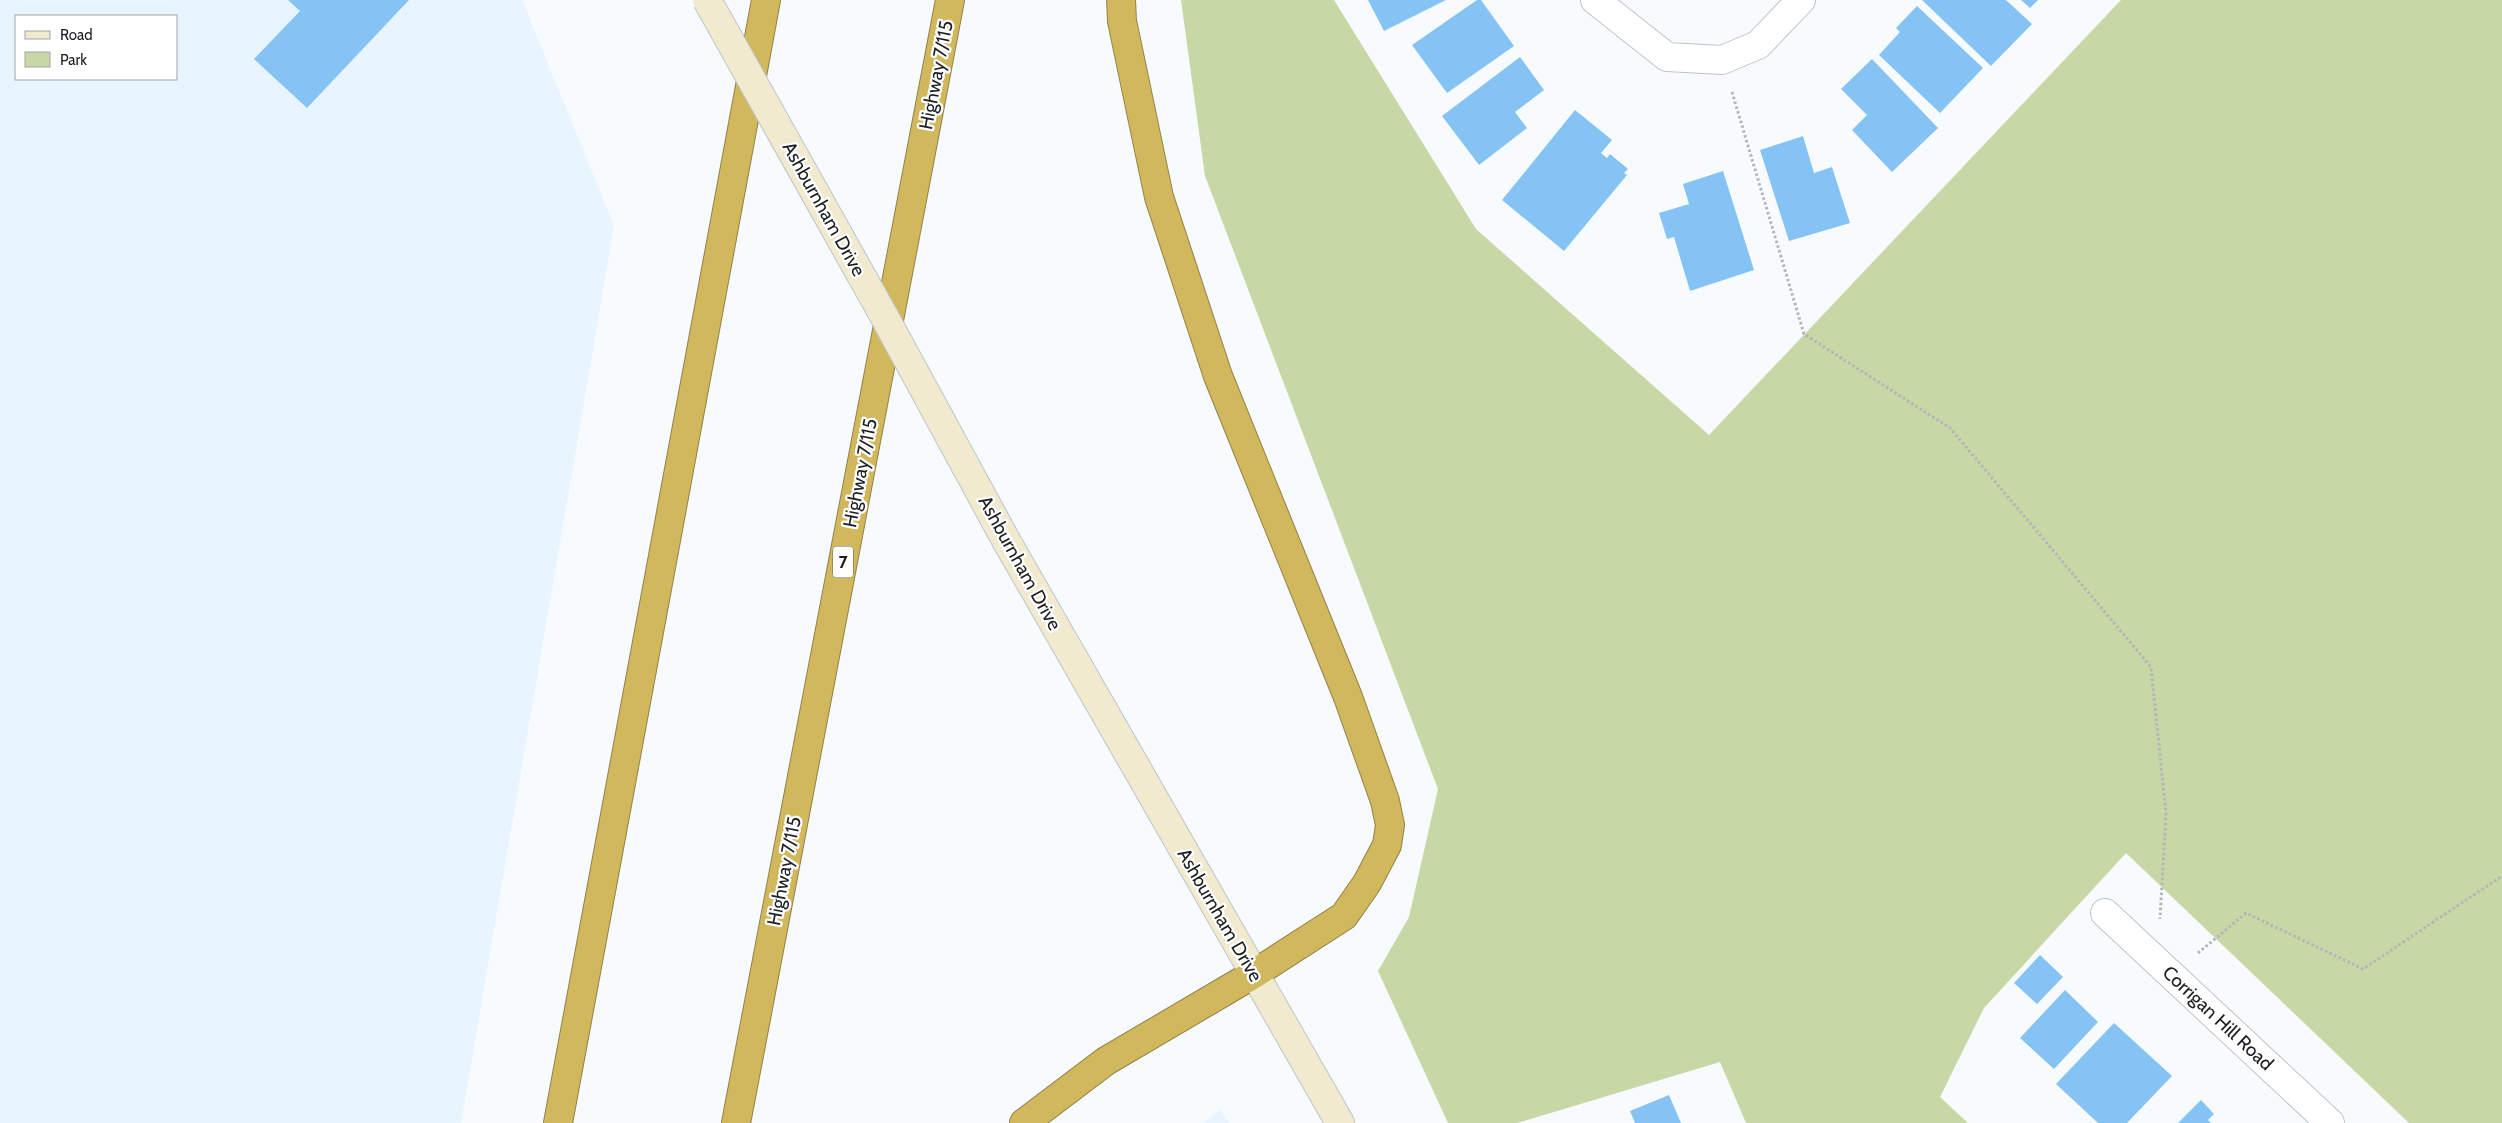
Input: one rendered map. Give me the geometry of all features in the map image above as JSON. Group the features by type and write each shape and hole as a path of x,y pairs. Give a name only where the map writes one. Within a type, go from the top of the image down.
{"highway":[{"path":"558,1123 766,0"},
{"name":"Highway 7/115","path":"736,1123 950,0"},
{"path":"1024,1123 1106,1060 1254,974 1344,916 1371,876 1387,845 1390,826 1385,801 1348,696 1218,376 1165,216 1159,197 1122,21 1121,0"}],"main road":[{"name":"Ashburnham Drive","path":"707,0 884,316 1007,542 1340,1123"}],"street":[{"path":"1595,0 1667,57 1722,60 1758,45 1801,0"},
{"name":"Corrigan Hill Road","path":"2105,913 2330,1123"}],"path":[{"path":"1722,60 1804,334 1950,428 2151,667 2166,814 2165,969"},
{"path":"2165,969 2246,914 2363,969 2502,876"}],"shaded area":[{"path":"0,0 522,0 614,226 461,1123 0,1123"},
{"path":"1220,1110 1229,1123 1202,1123"}],"green space":[{"path":"1181,0 1334,0 1476,229 1709,435 2121,0 2502,0 2502,1123 2409,1123 2126,853 1984,1008 1940,1097 1968,1123 1746,1123 1720,1062 1517,1123 1448,1123 1378,971 1409,917 1438,789 1205,176"}],"building":[{"path":"288,0 409,0 307,108 254,59 300,11"},
{"path":"1368,0 1446,0 1384,31"},
{"path":"1477,0 1481,0 1514,46 1447,93 1412,45"},
{"path":"1922,0 2006,0 2032,24 1991,66"},
{"path":"2021,0 2038,0 2030,8"},
{"path":"1917,6 1983,68 1940,113 1879,55 1900,32 1896,28"},
{"path":"1520,57 1544,90 1515,112 1527,128 1479,165 1442,116"},
{"path":"1872,59 1938,128 1892,172 1852,130 1867,115 1841,89"},
{"path":"1575,110 1612,140 1601,153 1607,158 1610,154 1628,169 1624,173 1627,175 1564,251 1502,200"},
{"path":"1803,136 1814,173 1832,167 1850,223 1789,241 1760,150"},
{"path":"1723,171 1754,270 1690,291 1674,237 1667,239 1659,213 1689,204 1683,184"},
{"path":"2040,955 2063,977 2037,1004 2014,983"},
{"path":"2065,990 2098,1022 2054,1069 2020,1038"},
{"path":"2114,1023 2172,1076 2127,1123 2098,1123 2056,1084"},
{"path":"1669,1095 1681,1123 1635,1123 1630,1111"},
{"path":"2201,1100 2214,1114 2208,1120 2211,1123 2178,1123"}]}
